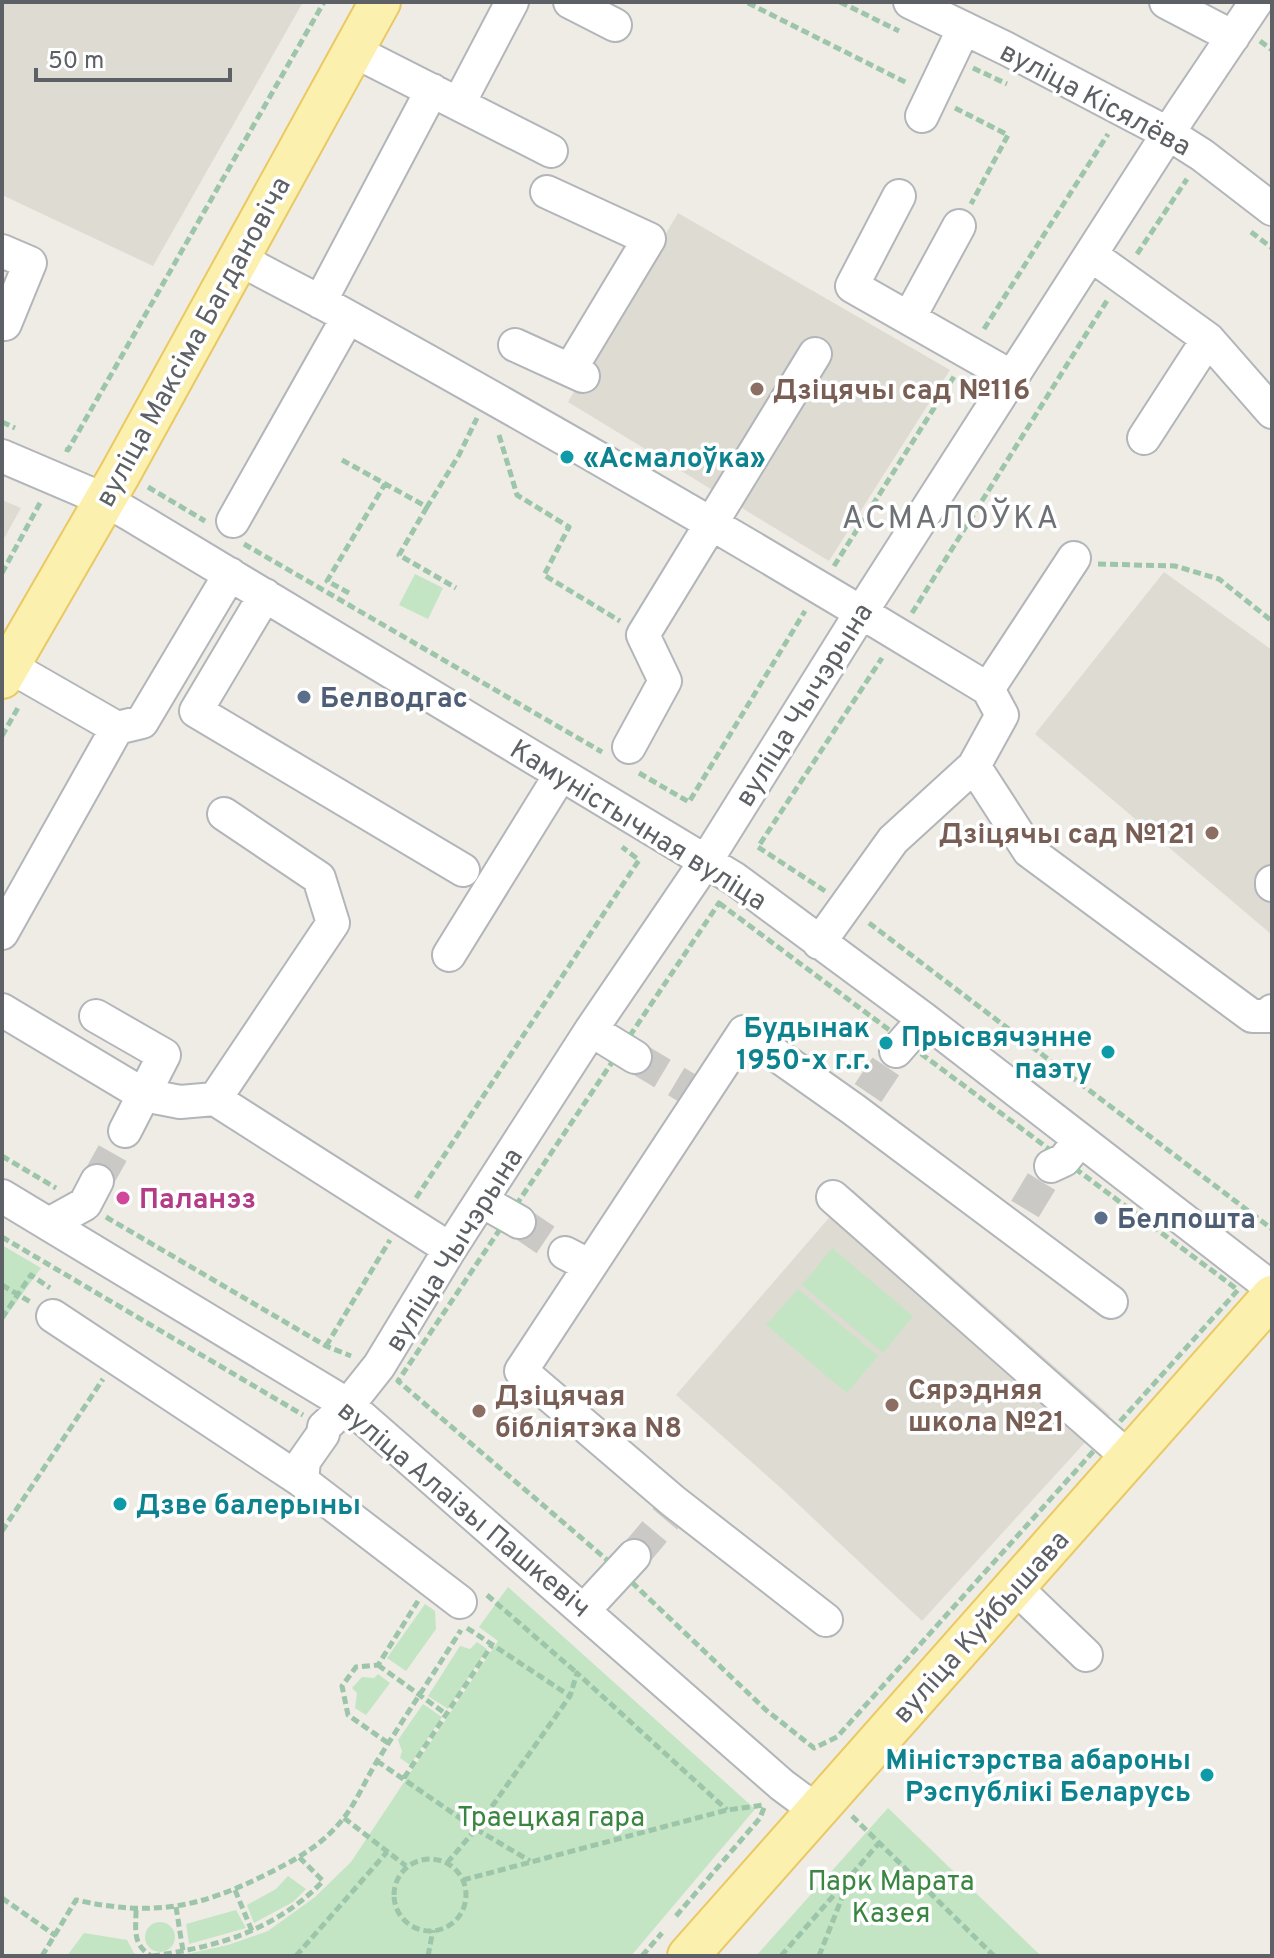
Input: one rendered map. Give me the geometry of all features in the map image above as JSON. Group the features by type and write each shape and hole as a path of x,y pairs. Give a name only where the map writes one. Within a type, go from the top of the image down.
{"main road":[{"name":"вуліца Максіма Багдановіча","path":"15,675 105,500 380,2"},
{"name":"вуліца Куйбышава","path":"688,1956 834,1813 1015,1587 1272,1296"}],"street":[{"path":"229,529 334,309 446,97 512,2"},
{"path":"570,2 615,25"},
{"name":"вуліца Кісялёва","path":"910,2 1169,134 1202,155 1272,209"},
{"path":"1166,2 1246,39"},
{"name":"вуліца Чычэрына","path":"302,1481 304,1461 323,1434 324,1427 360,1413 388,1374 450,1249 503,1213 591,1030 706,861 862,611 1169,134 1246,39 1256,2"},
{"path":"922,116 964,28"},
{"path":"352,50 551,151"},
{"path":"515,345 577,373 649,239 547,192"},
{"path":"899,196 852,286 1012,377"},
{"path":"909,318 959,226"},
{"path":"2,251 30,263 5,324"},
{"path":"1091,255 1208,339 1272,412"},
{"path":"238,258 712,523 988,689 1002,715 974,766 893,840 819,943"},
{"path":"1144,438 1208,339"},
{"path":"624,757 665,681 643,635 815,354"},
{"name":"Камуністычная вуліца","path":"2,456 105,500 706,861 924,1019 1272,1288"},
{"path":"988,689 1074,558"},
{"path":"15,675 117,728 142,722 230,574"},
{"path":"265,595 196,711 463,870"},
{"path":"2,933 117,728"},
{"path":"974,766 1029,851 1252,1016 1269,1016 1272,1011"},
{"path":"449,955 561,774"},
{"path":"215,1099 333,923 319,878 224,814"},
{"path":"2,1010 144,1095 180,1102 215,1099 450,1249"},
{"path":"96,1016 164,1055 125,1131"},
{"path":"896,1051 924,1019"},
{"path":"591,1030 628,1053"},
{"path":"826,1620 669,1509 521,1371 578,1260 694,1093 744,1032 861,1101 1018,1218 1111,1302"},
{"path":"1051,1166 1064,1160 1080,1140"},
{"path":"49,1224 91,1192"},
{"name":"вуліца Алаізы Пашкевіч","path":"2,1196 360,1413 782,1785 834,1813"},
{"path":"833,1197 1129,1458"},
{"path":"53,1316 302,1481 460,1602"},
{"path":"584,1610 634,1556"},
{"path":"1015,1587 1086,1655"}],"path":[{"path":"68,450 324,2"},
{"path":"1246,39 1272,50"},
{"path":"144,485 229,529 624,757 689,802 820,588 1108,134"},
{"path":"1185,182 898,634 758,847 847,906 1272,1229"},
{"path":"456,588 399,555 459,455 488,396"},
{"path":"488,396 517,495 569,527 544,575 643,635"},
{"path":"342,460 427,507"},
{"path":"349,593 327,581 385,484"},
{"path":"2,573 41,503 28,498"},
{"path":"1074,558 1098,564 1175,566 1219,579 1272,621"},
{"path":"2,736 15,675"},
{"path":"326,1346 403,1219 639,860 616,843"},
{"path":"360,1413 503,1213 628,1053 719,903"},
{"path":"2,1156 91,1192 326,1346 388,1374"},
{"path":"2,1237 324,1427"},
{"path":"2,1318 17,1294"},
{"path":"2,1531 117,1358"},
{"path":"378,1665 431,1580"},
{"path":"42,1956 76,1900 136,1910 176,1907 212,1899 319,1845 344,1818 388,1743 464,1626 570,1696"},
{"path":"404,1778 492,1645"},
{"path":"388,1743 348,1715 342,1686 356,1667 378,1665 446,1714"},
{"path":"447,1863 476,1829 570,1696 577,1673 727,1810"},
{"path":"814,1748 837,1737"},
{"path":"377,1761 530,1862"},
{"path":"753,1794 765,1805"},
{"path":"463,1880 727,1810 765,1805"},
{"path":"642,1956 760,1818 765,1805"},
{"path":"834,1813 879,1843 994,1956"},
{"path":"344,1818 407,1866"},
{"path":"781,1956 879,1843"},
{"path":"296,1956 387,1852"},
{"path":"136,1910 136,1941 142,1950 152,1956 228,1940 269,1924 323,1881 299,1857"},
{"path":"426,1859 447,1863 463,1880 466,1891 461,1912 444,1928 433,1930 411,1926 396,1908 395,1885 407,1866 426,1859"},
{"path":"819,1956 851,1876"},
{"path":"235,1890 252,1931"},
{"path":"2,1899 56,1936"},
{"path":"176,1907 183,1951"},
{"path":"428,1956 433,1930"}],"shaded area":[{"path":"2,2 303,2 153,266 2,195"},
{"name":"Дзіцячы сад №116","path":"678,213 950,370 829,561 568,402"},
{"path":"2,500 21,508 2,542"},
{"name":"Дзіцячы сад №121","path":"1164,572 1272,650 1271,934 1035,734"},
{"name":"Сярэдняя школа №21","path":"853,1190 1110,1415 922,1621 782,1489 676,1395"}],"green space":[{"path":"415,574 443,588 428,619 399,605"},
{"path":"2,1245 41,1268 2,1322"},
{"path":"832,1248 913,1316 883,1353 802,1285"},
{"path":"798,1289 878,1356 847,1393 766,1325"},
{"name":"Траецкая гара","path":"508,1587 755,1809 631,1956 177,1956 228,1945 268,1931 315,1897 351,1862 498,1641 479,1627"},
{"path":"425,1604 435,1611 436,1629 406,1671 387,1658"},
{"path":"477,1642 487,1649 448,1709 428,1696 460,1646 470,1649"},
{"path":"378,1674 390,1683 366,1715 355,1708 357,1693 352,1688 362,1677 374,1678"},
{"path":"423,1704 442,1717 410,1765 400,1758 402,1751 398,1740"},
{"name":"Парк Марата Казея","path":"888,1808 1041,1956 756,1956"},
{"path":"288,1876 306,1889 293,1902 254,1923 247,1905 276,1889"},
{"path":"236,1910 246,1928 189,1944 186,1924"},
{"path":"160,1922 171,1926 175,1937 171,1948 160,1952 149,1948 145,1937 149,1926"},
{"path":"84,1933 127,1940 134,1953 140,1956 67,1956"}],"tunnel":[{"path":"868,1093 896,1051"},
{"path":"635,1057 687,1088"},
{"path":"97,1181 125,1131"},
{"path":"1025,1209 1051,1166"},
{"path":"519,1222 565,1253"},
{"path":"634,1556 666,1518"}],"place":[{"name":"Дзіцячы сад №116","path":"757,389"},
{"name":"«Асмалоўка»","path":"567,457"},
{"name":"Белводгас","path":"304,697"},
{"name":"Дзіцячы сад №121","path":"1212,833"},
{"name":"Будынак 1950-х г.г.","path":"886,1043"},
{"name":"Прысвячэнне паэту","path":"1108,1052"},
{"name":"Паланэз","path":"123,1198"},
{"name":"Белпошта","path":"1101,1218"},
{"name":"Сярэдняя школа №21","path":"892,1405"},
{"name":"Дзіцячая бібліятэка N8","path":"479,1411"},
{"name":"Дзве балерыны","path":"120,1504"},
{"name":"Міністэрства абароны Рэспублікі Беларусь","path":"1207,1775"}],"district":[{"name":"АСМАЛОЎКА","path":"951,517"}]}
